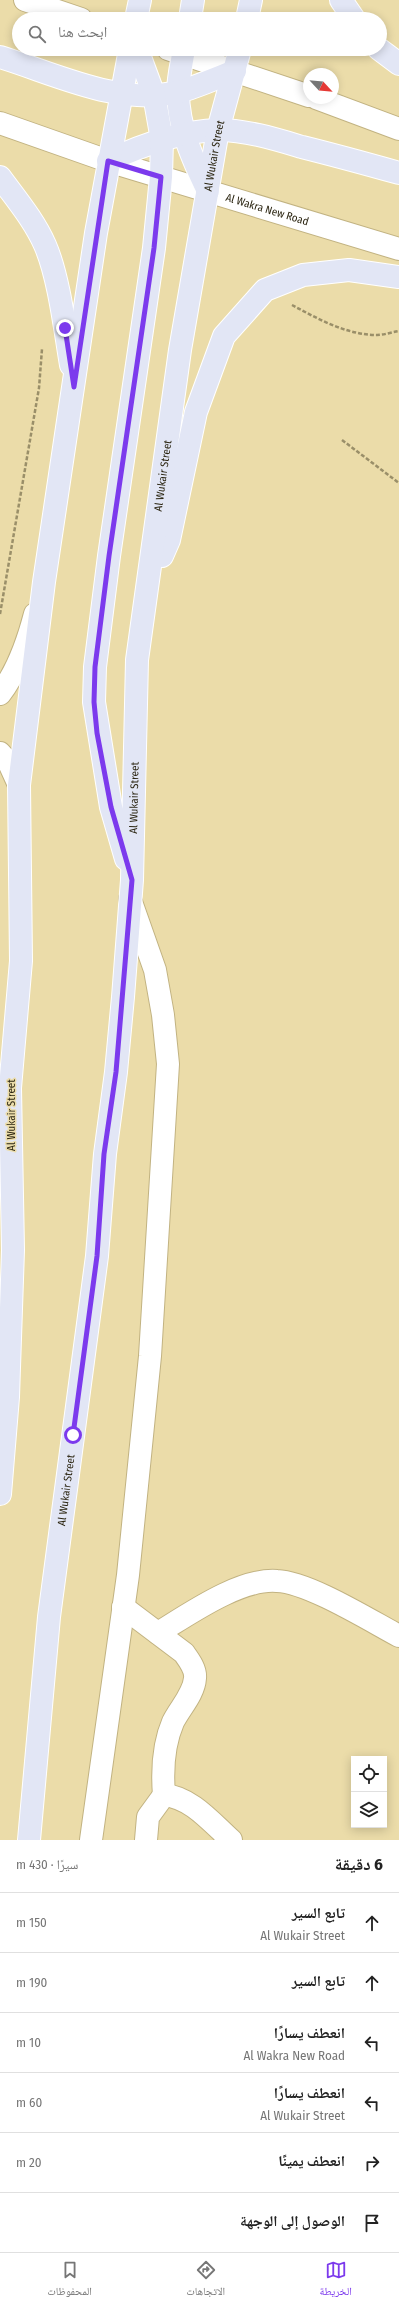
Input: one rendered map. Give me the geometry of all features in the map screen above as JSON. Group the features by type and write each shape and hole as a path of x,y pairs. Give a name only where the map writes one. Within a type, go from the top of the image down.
{"main road":[{"path":"137,12 140,0"},
{"path":"191,12 193,0"},
{"path":"248,12 251,0"},
{"path":"341,0 349,12"},
{"path":"387,55 399,64"},
{"name":"Al Wukair Street","path":"0,1494 8,1397 13,1250 10,1088 21,961 19,785 44,582 108,161 128,56"},
{"path":"131,889 111,807 94,702 95,667 109,556 150,279 161,177 162,140 154,95 140,56"},
{"path":"178,56 178,92 184,134 194,163 208,191"},
{"name":"Al Wukair Street","path":"29,1840 49,1617 97,1256 104,1154 116,1072 131,889 137,660 180,350 218,130 238,56"},
{"path":"0,57 120,95 154,95 178,92 235,71"},
{"path":"108,161 134,149 162,140 184,134 218,130 255,134 399,173"},
{"path":"0,176 28,215 45,246 64,321 74,387"},
{"path":"147,591 169,540 196,412 224,336 265,290 303,275 341,271 399,277"}],"street":[{"path":"25,0 60,12"},
{"path":"192,56 303,94"},
{"path":"332,104 399,129"},
{"name":"Al Wakra New Road","path":"0,123 108,161 399,248"},
{"path":"0,694 6,686 30,633 44,582"},
{"path":"0,753 12,768 19,785"},
{"path":"91,1840 123,1607 150,1356 168,1064 163,1015 155,970 131,889"},
{"path":"0,1423 8,1397"},
{"path":"158,1633 224,1593 276,1580 299,1585 399,1636"},
{"path":"123,1607 184,1653 192,1663 196,1676 187,1699 173,1722 165,1748 162,1771 164,1795 154,1806 148,1817 146,1840"},
{"path":"164,1795 174,1796 187,1801 231,1840"}],"path":[{"path":"265,290 316,318 346,330 378,335 399,331"},
{"path":"0,614 39,388 43,342"},
{"path":"342,440 399,483"}],"route":[{"path":"65,328 74,387 108,161 161,177 154,248 109,556 95,667 94,702 97,733 111,807 132,880 116,1072 104,1154 97,1256 73,1435"}]}
